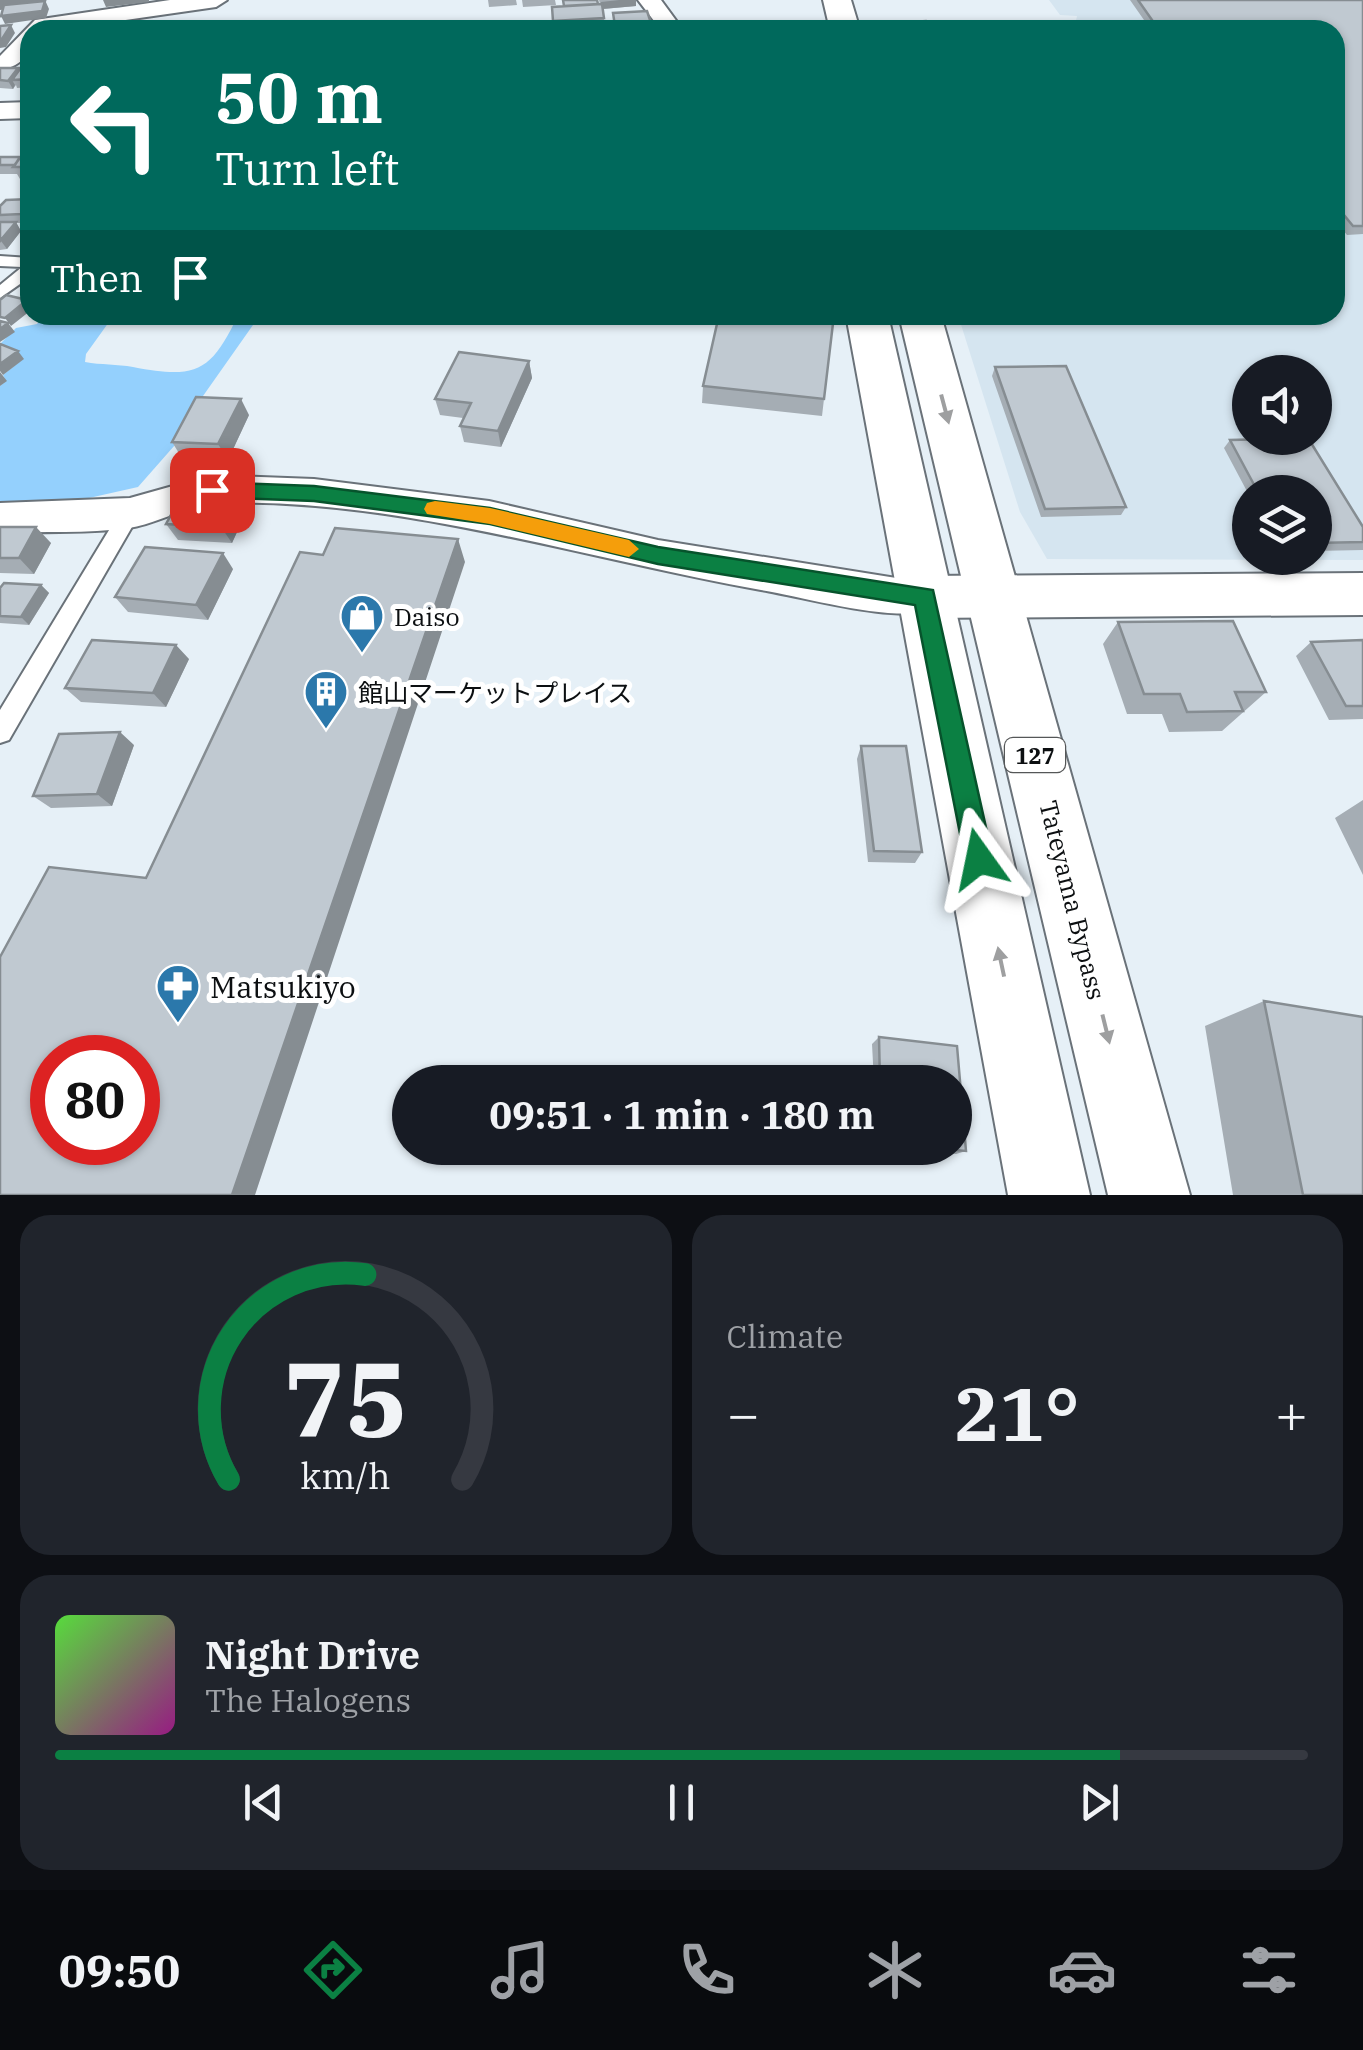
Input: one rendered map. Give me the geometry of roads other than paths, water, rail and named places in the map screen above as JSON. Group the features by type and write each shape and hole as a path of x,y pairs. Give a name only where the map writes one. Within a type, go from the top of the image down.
{"highway":[{"path":"869,325 1049,1195"},
{"name":"Tateyama Bypass","path":"923,325 1149,1195"}],"street":[{"path":"648,0 667,20"},
{"path":"73,11 213,1"},
{"path":"0,63 10,61 20,48"},
{"path":"0,518 130,513 212,490 314,494 490,516 658,556 878,593 924,597 1363,594"}],"lane":[{"path":"0,294 20,275"},
{"path":"0,732 130,513"}],"place":[{"name":"Daiso","path":"362,654"},
{"name":"館山マーケットプレイス","path":"326,730"},
{"name":"Matsukiyo","path":"178,1024"}]}
